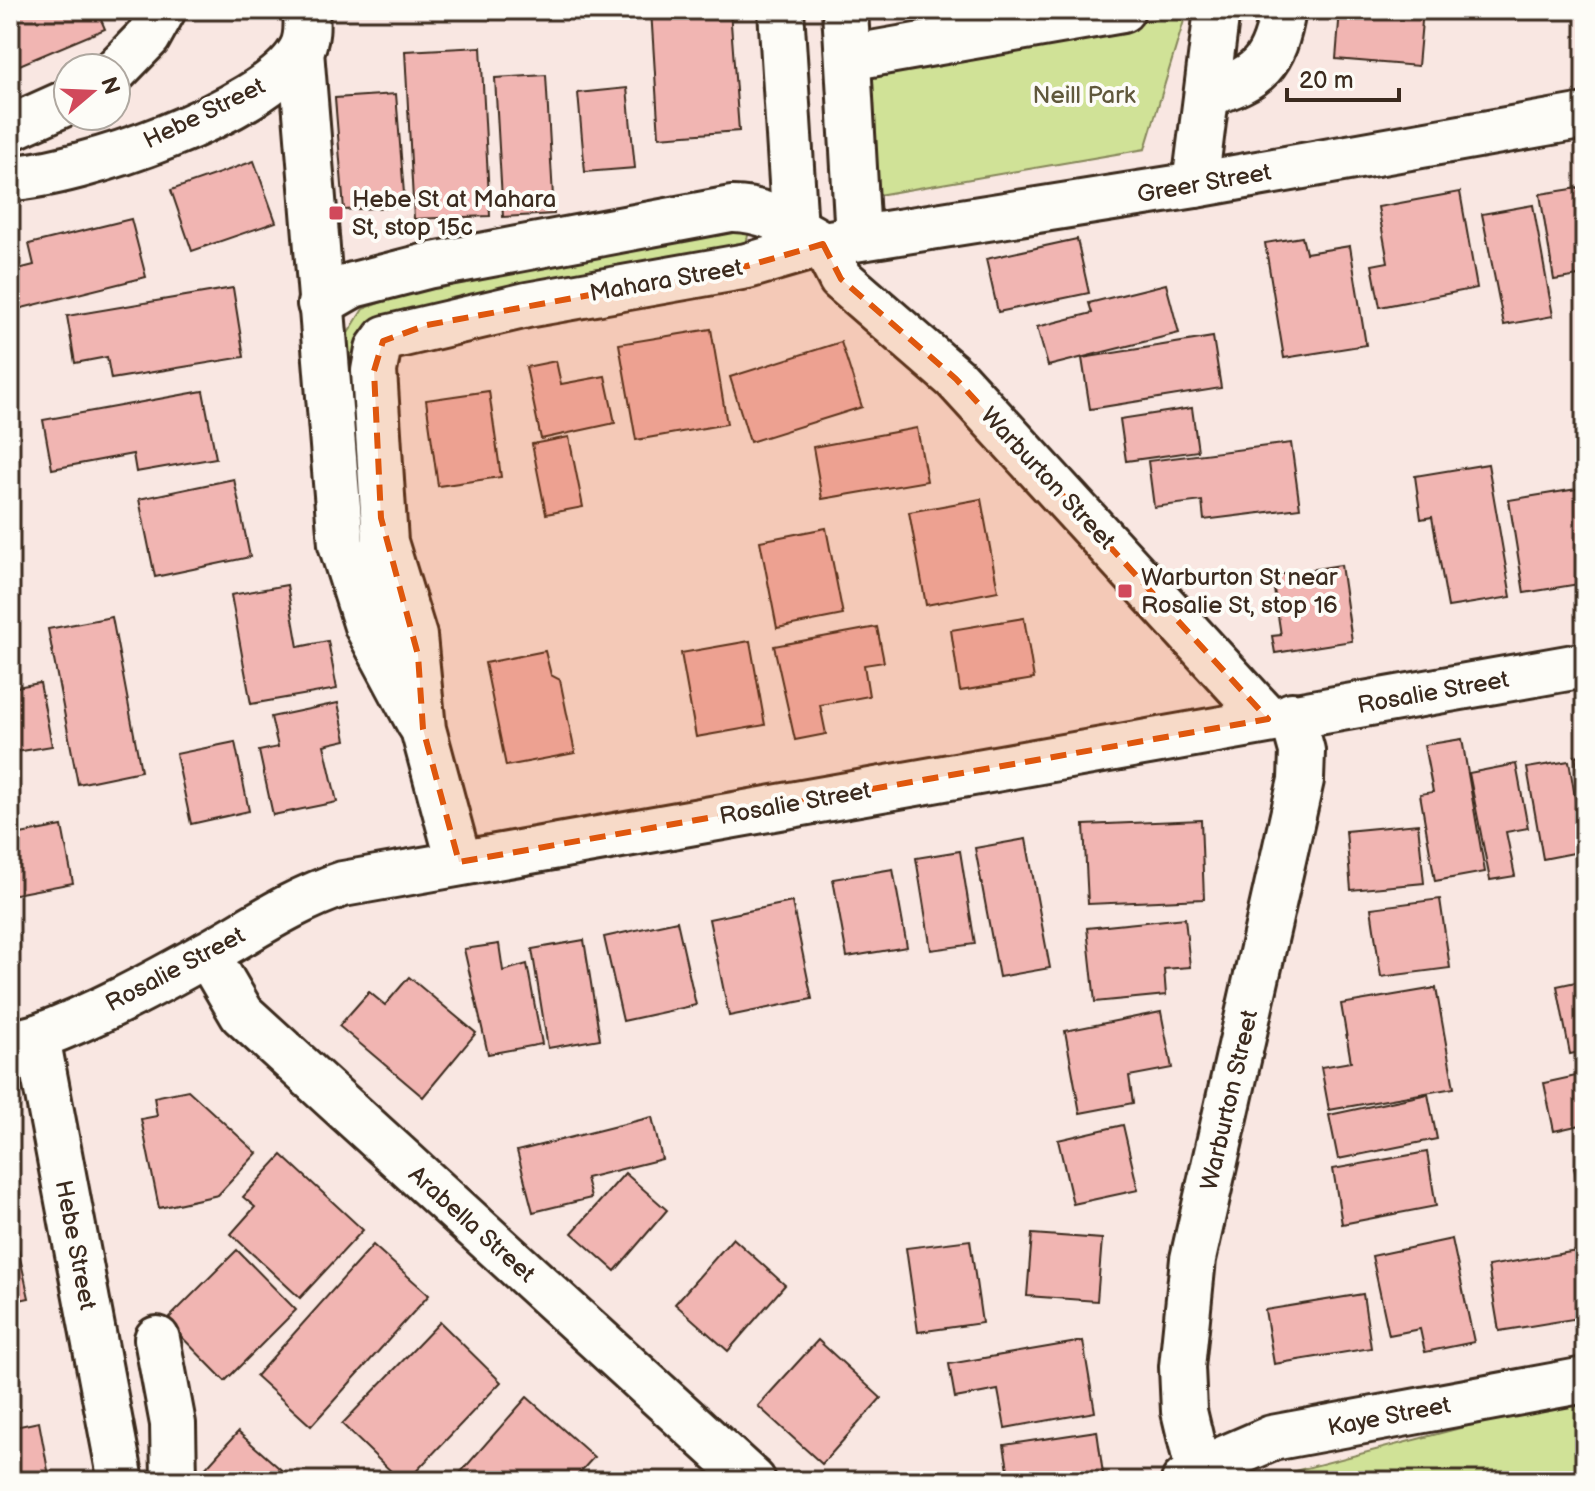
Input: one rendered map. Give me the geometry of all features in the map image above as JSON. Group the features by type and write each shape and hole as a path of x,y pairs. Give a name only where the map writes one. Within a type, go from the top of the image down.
{"street":[{"path":"132,54 148,37 163,10"},
{"path":"781,10 825,237"},
{"path":"825,237 848,58 845,10"},
{"path":"848,58 1122,10"},
{"path":"1195,185 1217,10"},
{"path":"1207,94 1239,84 1264,67 1278,40 1283,10"},
{"name":"Mahara Street","path":"304,30 337,523 344,560 380,656 423,729"},
{"name":"Hebe Street","path":"10,178 83,165 187,126 263,87 304,30"},
{"path":"10,128 52,109"},
{"name":"Greer Street","path":"825,237 1195,185 1585,116"},
{"path":"320,304 353,285 396,273 731,209 753,209 825,237"},
{"name":"Warburton Street","path":"825,237 841,279 956,379 1280,717 1302,751 1301,780 1193,1259 1182,1367 1191,1475"},
{"name":"Mahara Street","path":"459,862 423,729 418,655 381,518 373,382 376,355 383,341 427,325 747,266 825,237"},
{"name":"Rosalie Street","path":"23,1040 95,1013 207,954 301,899 323,890 459,862 1585,665"},
{"name":"Arabella Street","path":"207,954 242,1014 753,1481"},
{"name":"Hebe Street","path":"23,1040 121,1481"},
{"path":"157,1339 173,1424 174,1481"},
{"name":"Kaye Street","path":"1191,1475 1272,1438 1585,1380"}],"highlighted area":[{"path":"823,244 841,279 956,379 1268,719 459,862 423,729 418,655 381,518 374,371 383,341 427,325 747,266"}],"green space":[{"name":"Neill Park","path":"1186,14 1145,149 878,195 856,71"},
{"path":"739,226 749,231 746,244 400,319 364,579 342,343 363,309 422,287"},
{"path":"1585,1403 1585,1478 1579,1481 1256,1481 1491,1420"}],"building":[{"path":"10,10 97,10 105,29 10,69"},
{"path":"651,10 730,10 739,131 659,137"},
{"path":"1340,10 1423,10 1418,66 1336,59"},
{"path":"481,47 490,216 414,219 405,51"},
{"path":"546,75 554,214 503,217 495,78"},
{"path":"627,88 635,168 585,172 578,93"},
{"path":"396,94 405,206 344,210 335,98"},
{"path":"254,161 276,222 192,251 171,190"},
{"path":"1585,187 1585,275 1554,280 1540,194"},
{"path":"1460,192 1477,288 1380,307 1372,265 1388,262 1378,207"},
{"path":"1533,205 1553,316 1504,325 1482,214"},
{"path":"131,219 146,277 10,311 10,271 34,265 29,244"},
{"path":"1302,237 1306,253 1350,246 1366,345 1284,358 1265,243"},
{"path":"1077,239 1089,293 998,312 986,259"},
{"path":"1166,284 1179,333 1048,366 1037,327 1092,313 1089,303"},
{"path":"233,288 244,357 111,379 107,357 75,363 67,316"},
{"path":"711,329 727,424 636,440 619,344"},
{"path":"1213,337 1221,388 1090,409 1082,358"},
{"path":"841,342 862,407 750,442 730,377"},
{"path":"556,361 561,384 605,376 615,423 541,439 526,367"},
{"path":"203,391 216,458 136,472 133,454 52,469 43,420"},
{"path":"489,391 501,477 438,486 426,400"},
{"path":"1192,408 1198,451 1126,461 1120,419"},
{"path":"917,428 927,481 822,499 813,447"},
{"path":"569,437 583,507 546,514 532,444"},
{"path":"1291,443 1300,508 1204,520 1202,501 1154,507 1148,461"},
{"path":"1488,464 1511,597 1448,607 1432,517 1421,519 1415,476"},
{"path":"234,479 250,557 155,577 139,499"},
{"path":"1577,489 1585,539 1585,570 1577,571 1579,584 1524,593 1509,500"},
{"path":"981,499 998,591 926,605 909,512"},
{"path":"826,528 843,615 777,628 760,541"},
{"path":"1341,565 1352,641 1275,653 1272,636 1281,635 1272,576"},
{"path":"287,585 298,647 328,641 337,689 251,704 231,595"},
{"path":"112,617 141,771 78,784 48,629"},
{"path":"1024,618 1034,679 960,691 951,630"},
{"path":"877,627 884,662 864,665 869,696 820,705 826,734 795,740 774,646"},
{"path":"750,641 765,725 696,737 681,653"},
{"path":"545,651 551,675 560,680 575,753 506,766 485,663"},
{"path":"40,683 52,746 10,753 10,688"},
{"path":"338,703 346,740 324,745 337,802 273,815 259,751 278,747 271,717"},
{"path":"1462,739 1485,872 1435,881 1420,794 1433,792 1424,745"},
{"path":"235,742 249,811 191,824 176,754"},
{"path":"1585,754 1585,812 1575,756"},
{"path":"1569,761 1584,851 1543,859 1527,768"},
{"path":"1516,764 1528,828 1506,832 1515,876 1490,880 1469,773"},
{"path":"1201,820 1204,899 1088,904 1084,825"},
{"path":"1418,824 1424,883 1351,890 1346,831"},
{"path":"62,826 73,883 10,895 10,836"},
{"path":"1026,839 1050,968 999,977 975,848"},
{"path":"960,851 975,944 931,950 916,858"},
{"path":"893,869 907,947 847,957 833,879"},
{"path":"1440,899 1450,968 1381,977 1371,908"},
{"path":"792,902 812,999 729,1016 709,919"},
{"path":"1185,918 1190,967 1164,969 1166,995 1095,1002 1087,928"},
{"path":"677,921 696,1005 623,1021 604,937"},
{"path":"584,940 600,1039 548,1048 532,949"},
{"path":"499,944 503,971 527,964 542,1044 488,1054 464,949"},
{"path":"409,977 476,1033 423,1097 339,1026 369,992 385,1005"},
{"path":"1585,980 1585,1051 1570,1054 1557,986"},
{"path":"1436,988 1454,1088 1329,1110 1321,1067 1351,1062 1341,1004"},
{"path":"1161,1012 1172,1068 1129,1076 1133,1103 1080,1113 1065,1031"},
{"path":"1585,1074 1585,1124 1554,1131 1544,1083"},
{"path":"188,1090 257,1153 218,1195 159,1208 141,1119 157,1116 154,1097"},
{"path":"1428,1094 1437,1139 1338,1159 1329,1115"},
{"path":"652,1117 662,1159 586,1178 591,1198 533,1212 517,1151"},
{"path":"1123,1125 1138,1190 1073,1204 1058,1140"},
{"path":"1427,1152 1436,1206 1342,1224 1333,1169"},
{"path":"282,1155 363,1230 300,1298 231,1234 255,1207 243,1197"},
{"path":"1585,1165 1585,1187 1578,1189 1574,1167"},
{"path":"625,1173 667,1210 615,1271 572,1233"},
{"path":"1585,1196 1585,1237 1584,1237 1577,1198"},
{"path":"1032,1234 1102,1239 1097,1301 1027,1296"},
{"path":"733,1238 785,1285 728,1351 675,1304"},
{"path":"1452,1239 1474,1342 1425,1352 1420,1329 1389,1335 1372,1256"},
{"path":"970,1240 982,1323 918,1332 906,1248"},
{"path":"17,1244 29,1298 10,1302 10,1246"},
{"path":"373,1245 429,1295 311,1426 256,1376"},
{"path":"237,1250 296,1310 225,1381 166,1321"},
{"path":"1583,1250 1585,1317 1499,1331 1488,1266"},
{"path":"1363,1294 1371,1348 1274,1364 1265,1310"},
{"path":"440,1322 501,1382 407,1481 401,1481 342,1424"},
{"path":"818,1340 881,1398 822,1464 758,1406"},
{"path":"1083,1341 1095,1412 1005,1428 998,1390 955,1398 949,1364"},
{"path":"527,1397 594,1457 572,1481 453,1481"},
{"path":"39,1422 50,1481 10,1481 10,1428"},
{"path":"1097,1431 1104,1481 1010,1481 1004,1445"},
{"path":"238,1432 294,1481 194,1481"}],"place":[{"name":"Hebe St at Mahara St, stop 15c","path":"336,213"},
{"name":"Warburton St near Rosalie St, stop 16","path":"1125,591"}]}
